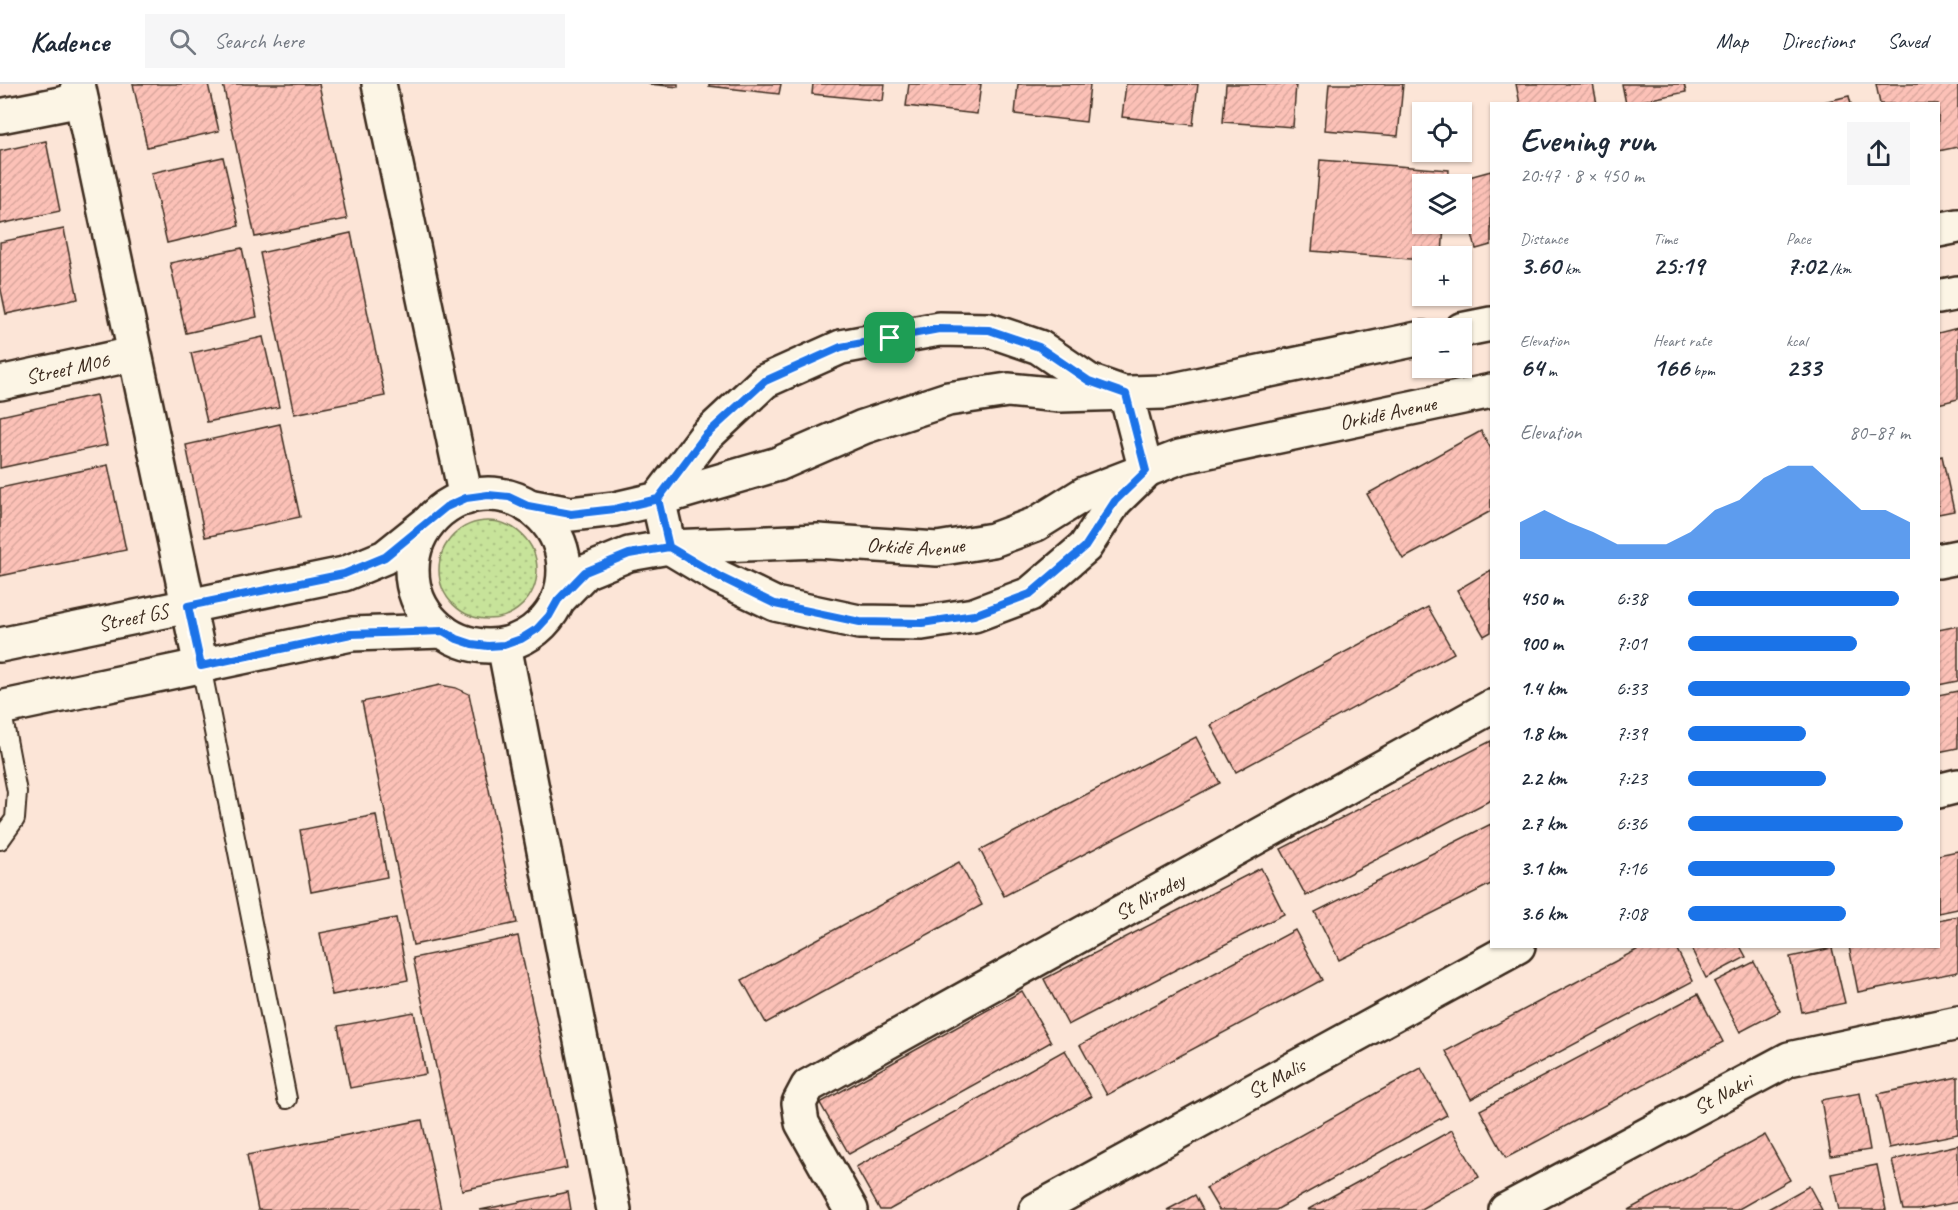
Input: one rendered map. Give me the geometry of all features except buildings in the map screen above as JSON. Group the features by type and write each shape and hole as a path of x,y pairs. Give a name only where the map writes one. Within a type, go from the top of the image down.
{"street":[{"path":"379,84 466,498"},
{"path":"0,116 79,92 201,666"},
{"path":"1940,230 1958,226"},
{"path":"1940,297 1958,293"},
{"path":"1472,328 1490,324"},
{"path":"669,547 658,499 705,436 765,381 841,347 939,329 989,330 1039,347 1089,381 1126,394"},
{"path":"528,506 571,514 615,509 658,499 778,464 863,427 948,399 1008,390 1060,395 1164,392 1412,340"},
{"name":"Street M06","path":"0,383 134,354"},
{"name":"Orkidē Avenue","path":"558,600 585,572 629,554 669,547 818,542 937,549 993,540 1036,524 1084,494 1180,457 1490,391"},
{"path":"1126,394 1146,471"},
{"name":"Orkidē Avenue","path":"669,547 720,577 775,604 860,622 922,623 974,615 1030,594 1085,547 1115,501 1146,471"},
{"path":"488,495 509,497 528,506 545,519 557,537 563,558 564,580 558,600 549,616 537,629 521,639 504,645 472,644 443,631 431,620 419,602 413,582 413,560 419,539 430,521 446,507 466,498 488,495"},
{"name":"Street GS","path":"0,645 344,574 385,557 430,521"},
{"path":"1940,561 1958,557"},
{"path":"1,708 351,634 443,631"},
{"path":"504,645 614,1210"},
{"name":"St Nirodey","path":"851,1210 802,1123 800,1103 808,1086 1490,708"},
{"path":"1940,790 1958,786"},
{"name":"St Malis","path":"1036,1210 1514,948"},
{"name":"St Nakri","path":"1506,1210 1790,1059 1958,1023"}],"lane":[{"path":"201,666 287,1099"},
{"path":"0,840 15,819 17,792 1,708"}],"green space":[{"path":"488,521 507,524 523,535 534,551 537,570 534,589 523,605 507,616 488,619 469,616 453,605 442,589 439,570 442,551 453,535 469,524"}],"route":[{"path":"890,338 841,347 765,381 705,436 658,499 669,547 629,554 585,572 558,600 549,616 537,629 521,639 504,645 488,646 472,644 443,631 351,634 201,666 188,606 344,574 385,557 446,507 466,498 488,495 509,497 528,506 571,514 615,509 658,499 669,547 720,577 775,604 860,622 922,623 974,615 1030,594 1085,547 1115,501 1146,471 1126,394 1089,381 1039,347 989,330 939,329 890,338"}]}
